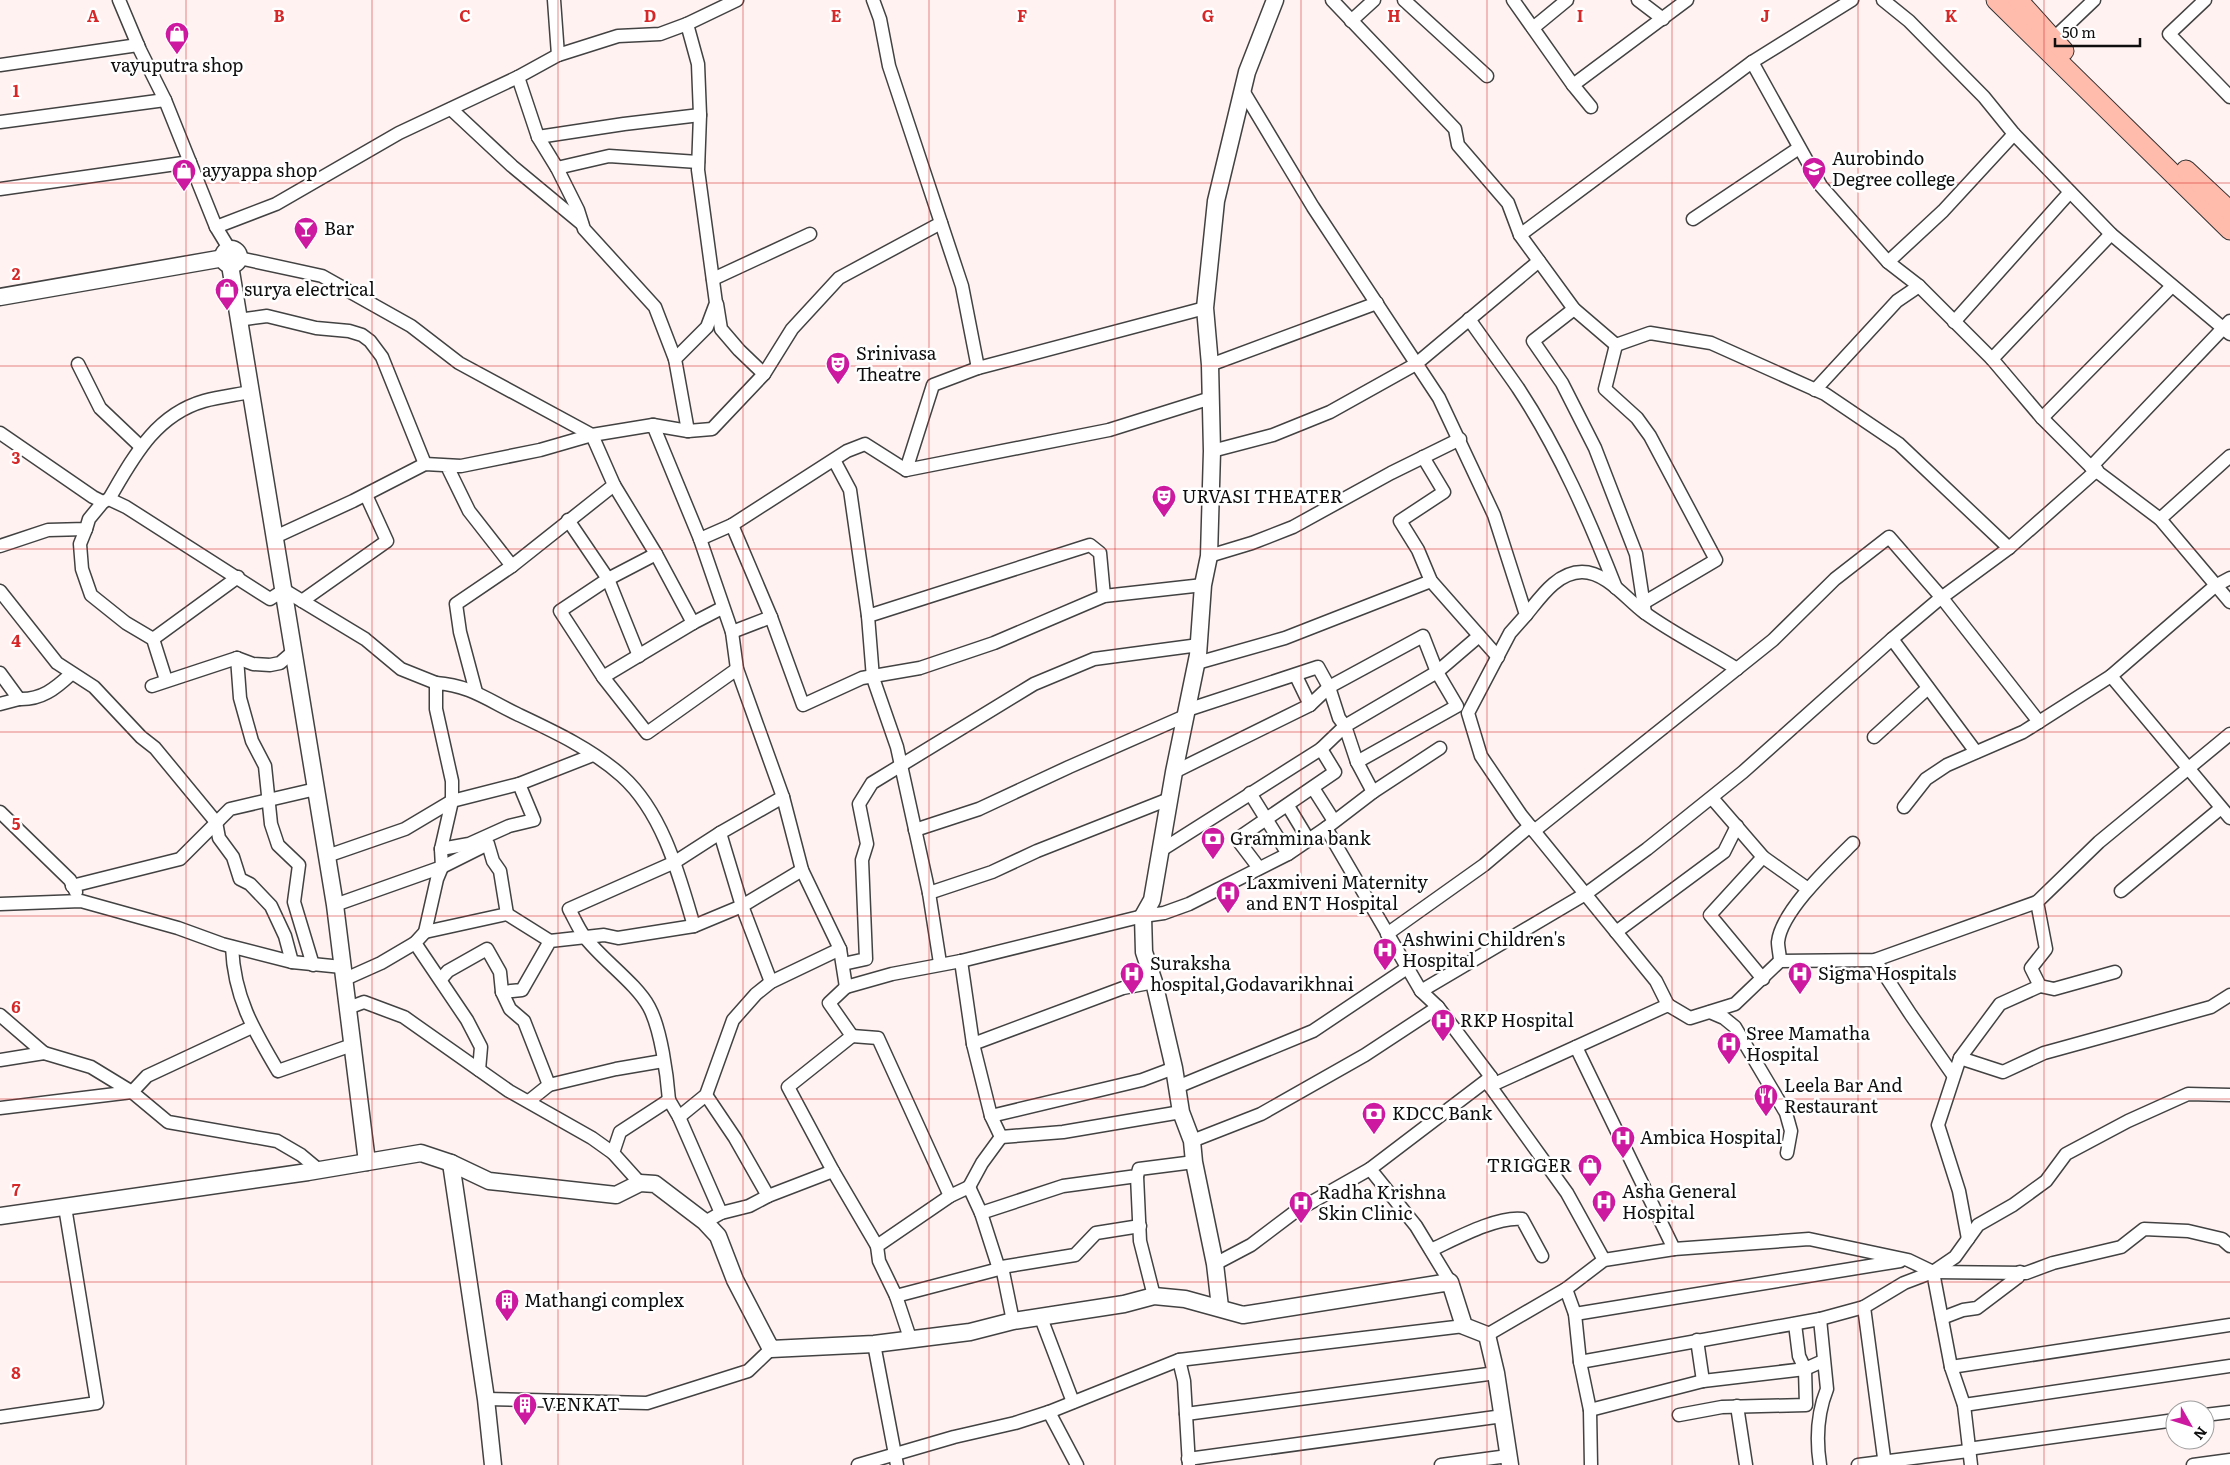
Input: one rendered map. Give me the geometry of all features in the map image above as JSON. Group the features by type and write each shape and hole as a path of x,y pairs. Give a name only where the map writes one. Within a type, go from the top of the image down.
{"main road":[{"path":"1996,0 2230,230"},
{"path":"2018,0 2053,40 2230,211"}],"street":[{"path":"119,0 138,45 165,100 216,227 231,258 238,320 335,905 367,1162"},
{"path":"554,0 558,55"},
{"path":"216,227 276,204 399,133 518,77 558,55 618,36 660,34 687,24 737,0"},
{"path":"873,0 880,18 889,66 962,286 978,368"},
{"path":"1220,1307 1215,1264 1194,1162 1192,1142 1181,1112 1174,1068 1154,982 1144,952 1143,916 1152,900 1174,772 1197,663 1203,585 1209,556 1212,451 1210,365 1206,308 1216,201 1242,89 1275,0"},
{"path":"1332,0 1455,129 1458,145 1508,203 1520,235 1574,309 1616,345"},
{"path":"1351,22 1374,0"},
{"path":"1404,0 1487,76"},
{"path":"1513,0 1573,85 1591,107"},
{"path":"1533,28 1567,0"},
{"path":"1638,0 1662,19"},
{"path":"1573,85 1687,0"},
{"path":"1520,235 1752,62 1852,0"},
{"path":"1421,991 1587,893 1648,849 1712,798 1892,639 1942,598 2009,548 2094,468 2228,328 2172,286 2111,234 2014,134 1984,97 1909,21 1883,0"},
{"path":"2053,40 2094,0"},
{"path":"2205,0 2169,34 2230,97"},
{"path":"687,24 698,64 700,116 698,162 721,329 764,374"},
{"path":"0,65 138,45"},
{"path":"1752,62 1821,186 1888,262 1919,286 1992,359 2042,418 2094,468 2160,519 2230,602"},
{"path":"518,77 538,138 557,168 584,229 655,307 675,359 688,431"},
{"path":"1242,89 1313,207 1439,398 1460,439 1494,515 1526,615"},
{"path":"0,122 165,100"},
{"path":"451,108 512,166 582,224"},
{"path":"538,138 624,124 700,116"},
{"path":"1888,262 1943,211 2014,134"},
{"path":"1693,219 1799,148"},
{"path":"557,168 609,156 698,162"},
{"path":"0,189 190,162"},
{"path":"1954,322 2070,192"},
{"path":"275,537 366,495 425,464 461,466 540,450 592,435 654,425 688,431 712,429 764,374 792,328 839,278 941,223"},
{"path":"713,279 810,234"},
{"path":"1992,359 2111,234"},
{"path":"0,297 231,258 322,276 411,326 459,363 592,435 614,485 656,554 693,623"},
{"path":"1212,451 1273,435 1330,412 1416,364 1539,262"},
{"path":"1816,390 1897,301 1919,286"},
{"path":"2042,418 2172,286"},
{"path":"675,359 707,327 716,303"},
{"path":"1210,365 1377,303"},
{"path":"906,470 933,385 978,368 1206,308"},
{"path":"1574,309 1533,341 1562,383 1595,448 1636,554 1645,608"},
{"path":"238,320 267,316 316,328 349,331 362,335 370,341 382,358 425,464"},
{"path":"1469,319 1519,389 1570,481 1596,535 1616,588"},
{"path":"1616,345 1650,333 1711,343 1816,390 1848,408 1900,444 2009,548"},
{"path":"1616,345 1606,389 1637,418 1650,436 1716,560 1645,608"},
{"path":"78,364 100,408 140,446"},
{"path":"166,680 153,639 126,623 91,595 82,569 80,544 89,519 106,500 140,446 171,417 203,402 250,392"},
{"path":"700,539 732,525 847,451 865,444 906,470 1109,430 1211,398"},
{"path":"654,425 700,539 722,608 732,632 737,669 783,797 802,870 840,949 846,987"},
{"path":"0,433 106,500 238,577 270,599 284,590"},
{"path":"1209,556 1293,528 1423,457 1460,439"},
{"path":"2160,519 2230,456"},
{"path":"1423,457 1444,492 1400,521 1418,550 1430,581 1498,657"},
{"path":"834,460 850,490 868,616 873,678 900,764 929,893 940,963"},
{"path":"447,466 469,511 512,566"},
{"path":"476,692 460,632 456,604 512,566 614,485"},
{"path":"302,601 387,541 366,495"},
{"path":"568,520 608,579 639,656"},
{"path":"732,525 771,617 803,706 862,678 873,678 920,668 976,649 1104,596 1203,585"},
{"path":"0,546 48,530 86,529"},
{"path":"1387,934 1484,865 1737,669 1772,640 1835,579 1889,537 1942,598 2039,722"},
{"path":"868,616 1090,545 1100,553 1104,596"},
{"path":"656,554 608,579 560,611 603,677 647,733 737,669"},
{"path":"1737,669 1616,588 1600,578 1583,572 1565,575 1546,591 1510,633 1468,713 1481,756 1532,828 1587,893 1616,932 1656,980 1668,1005 1690,1018 1734,1004 1780,961 1875,960 2037,902 2099,842 2230,734"},
{"path":"153,639 238,577"},
{"path":"1904,807 1926,779 1948,765 2022,732 2111,676 2215,586 2230,578"},
{"path":"1197,663 1285,638 1430,581"},
{"path":"284,590 365,639 401,669 436,683 457,684 476,692 593,755 623,777 652,814 675,862 694,926"},
{"path":"0,591 57,663 71,674 82,677 94,687 141,737 155,748 216,822 219,838 233,858 240,879 250,884 271,906 285,936 292,962"},
{"path":"603,677 693,623 722,608"},
{"path":"732,632 771,617"},
{"path":"1174,772 1310,705 1329,687 1423,636 1437,672 1457,706 1357,762"},
{"path":"1160,851 1321,749 1345,726 1437,672 1479,636"},
{"path":"1892,639 1976,752"},
{"path":"843,964 866,959 862,860 867,844 859,804 872,783 900,764 1034,684 1094,659 1199,645"},
{"path":"152,686 237,658 253,664 270,665 280,663 294,651"},
{"path":"237,658 240,698 252,741 265,766 271,824 278,845 299,865 294,902 313,965"},
{"path":"915,830 980,809 1186,713 1318,667 1329,687 1357,762 1373,792"},
{"path":"0,673 19,699"},
{"path":"0,704 19,699 34,699 57,687 71,674"},
{"path":"1296,676 1310,705"},
{"path":"2111,676 2230,818"},
{"path":"0,904 81,901 178,928 232,947 342,973 381,963 416,943 425,932 436,879 442,867 441,849 452,801 452,781 436,709 436,683"},
{"path":"1874,737 1928,688"},
{"path":"852,1036 829,1003 846,987 940,963 961,960 1143,916 1164,913 1189,904 1288,854 1373,792 1440,748"},
{"path":"1259,868 1237,839 1288,806 1335,772 1321,749"},
{"path":"327,856 405,829 452,801 520,784 593,755"},
{"path":"335,905 442,867 509,826 534,820 520,784"},
{"path":"1313,788 1330,825 1387,934 1421,991 1438,1007 1567,1193 1604,1260"},
{"path":"72,886 180,858 230,809 316,789"},
{"path":"1250,793 1268,819 1288,854"},
{"path":"721,1213 679,1117 669,1100 667,1071 663,1061 660,1038 649,1006 584,937 569,909 675,862 720,833 783,797"},
{"path":"1712,798 1763,857 1808,889"},
{"path":"929,893 992,872 1037,851 1169,799"},
{"path":"1288,806 1308,839"},
{"path":"2121,890 2221,808"},
{"path":"0,812 70,880 81,901"},
{"path":"1616,932 1724,852 1736,826"},
{"path":"720,833 742,906 771,982"},
{"path":"441,849 486,841"},
{"path":"486,841 493,862 500,871 507,914"},
{"path":"1780,961 1778,941 1790,914 1808,889 1854,843"},
{"path":"1763,857 1710,915 1763,978"},
{"path":"425,932 507,914 550,940 604,935 618,938 694,926 742,906 802,870"},
{"path":"2037,902 2046,949 2032,968 2040,986"},
{"path":"502,992 522,990 550,940"},
{"path":"416,943 441,979 482,1047 479,1070"},
{"path":"232,947 233,974 252,1027 278,1071 352,1045"},
{"path":"441,979 448,971 487,949 500,972 502,992 510,1009 524,1021 548,1085"},
{"path":"679,1117 706,1096 733,1020 756,994 771,982 840,949"},
{"path":"961,960 973,1044 991,1116 1001,1137"},
{"path":"1875,960 1953,1075"},
{"path":"1176,1087 1313,1031 1407,968"},
{"path":"1968,1239 1958,1191 1938,1126 1960,1058 2000,1004 2040,986 2054,989 2115,972"},
{"path":"973,1044 1123,988 1154,982"},
{"path":"1960,1058 2003,1072 2044,1053 2212,1007 2230,995"},
{"path":"348,1008 364,1002 404,1016 509,1091 592,1138 613,1153 640,1183"},
{"path":"1215,1264 1251,1245 1296,1211 1370,1169 1491,1082 1576,1047 1668,1005"},
{"path":"1192,1142 1261,1114 1365,1055 1438,1007"},
{"path":"1710,1012 1724,1018 1735,1027 1786,1113 1791,1131 1787,1154"},
{"path":"0,1015 44,1053 91,1067 132,1092 168,1122 277,1141 301,1155 320,1170"},
{"path":"0,1108 132,1092 147,1076 252,1027"},
{"path":"910,1338 896,1296 879,1262 877,1246 833,1171 788,1087 852,1036 878,1038 950,1196"},
{"path":"1576,1047 1674,1248"},
{"path":"0,1060 44,1053"},
{"path":"528,1101 548,1085 616,1069 663,1061"},
{"path":"991,1116 1142,1080 1174,1068"},
{"path":"1580,1362 1795,1324 1864,1307 1904,1283 1933,1272 1955,1257 1978,1226 2046,1181 2066,1154 2128,1121 2188,1094 2230,1095"},
{"path":"706,1096 736,1138 768,1196"},
{"path":"613,1153 620,1132 669,1100"},
{"path":"877,1246 950,1196 969,1188 982,1163 1001,1137 1062,1132 1181,1112"},
{"path":"0,1216 320,1170 422,1153 451,1163 489,1181 616,1195 640,1183 655,1184 705,1222 718,1236 735,1280 771,1349"},
{"path":"1154,1296 1140,1241 1137,1176 1139,1169 1194,1162"},
{"path":"451,1163 486,1399 492,1465"},
{"path":"1370,1169 1416,1226 1431,1250 1450,1282 1464,1326"},
{"path":"705,1222 721,1213 749,1206 768,1196 833,1171"},
{"path":"981,1213 1063,1186 1137,1176"},
{"path":"969,1188 981,1213 1000,1268 1013,1321"},
{"path":"0,1417 97,1403 65,1207"},
{"path":"1431,1250 1491,1224 1514,1218 1522,1219 1542,1256"},
{"path":"896,1296 1000,1268 1074,1255 1096,1233 1140,1226"},
{"path":"1487,1335 1566,1290 1604,1260 1674,1248 1808,1239 1908,1260 1933,1272 2020,1272 2120,1246 2144,1230 2188,1231 2222,1239 2230,1246"},
{"path":"1575,1314 1908,1260"},
{"path":"1933,1272 1950,1367 1964,1406 1971,1465"},
{"path":"1942,1318 1962,1310 1977,1308 2018,1277 2020,1272"},
{"path":"486,1399 647,1403 748,1371 771,1349 874,1344 970,1332 1013,1321 1124,1304 1154,1296 1185,1299 1244,1315 1450,1282"},
{"path":"1566,1290 1575,1314 1580,1362 1590,1410 1590,1465"},
{"path":"1864,1307 1885,1463"},
{"path":"1041,1318 1073,1402"},
{"path":"1820,1319 1827,1389 1822,1400 1817,1430 1816,1445 1820,1465"},
{"path":"1679,1415 1737,1406 1806,1405 1805,1369 1799,1356 1795,1324"},
{"path":"1950,1367 2230,1325"},
{"path":"858,1465 896,1459 954,1437 1014,1423 1049,1412 1089,1394 1179,1360 1464,1326 1487,1335"},
{"path":"1441,1465 1509,1460 1496,1373 1487,1335"},
{"path":"1697,1340 1703,1381"},
{"path":"874,1344 896,1459"},
{"path":"1179,1360 1184,1381 1189,1462 1502,1416"},
{"path":"1590,1410 1703,1381 1805,1369 1823,1361"},
{"path":"1964,1406 2230,1366"},
{"path":"1186,1414 1496,1373"},
{"path":"1737,1406 1746,1465"},
{"path":"1049,1412 1076,1465"},
{"path":"2215,1414 2230,1412"},
{"path":"1858,1465 1885,1463 2165,1421"},
{"path":"2193,1465 2230,1460"}],"place":[{"name":"vayuputra shop","path":"177,55"},
{"name":"Aurobindo Degree college","path":"1814,190"},
{"name":"ayyappa shop","path":"184,192"},
{"name":"Bar","path":"306,250"},
{"name":"surya electrical","path":"227,311"},
{"name":"Srinivasa Theatre","path":"838,385"},
{"name":"URVASI THEATER","path":"1164,518"},
{"name":"Grammina bank","path":"1213,860"},
{"name":"Laxmiveni Maternity and ENT Hospital","path":"1228,914"},
{"name":"Ashwini Children's Hospital","path":"1385,971"},
{"name":"Suraksha hospital,Godavarikhnai","path":"1132,995"},
{"name":"Sigma Hospitals","path":"1800,995"},
{"name":"RKP Hospital","path":"1443,1042"},
{"name":"Sree Mamatha Hospital","path":"1729,1065"},
{"name":"Leela Bar And Restaurant","path":"1766,1117"},
{"name":"KDCC Bank","path":"1374,1135"},
{"name":"Ambica Hospital","path":"1623,1159"},
{"name":"TRIGGER","path":"1590,1187"},
{"name":"Asha General Hospital","path":"1604,1223"},
{"name":"Radha Krishna Skin Clinic","path":"1301,1224"},
{"name":"Mathangi complex","path":"507,1322"},
{"name":"VENKAT","path":"525,1426"}]}
